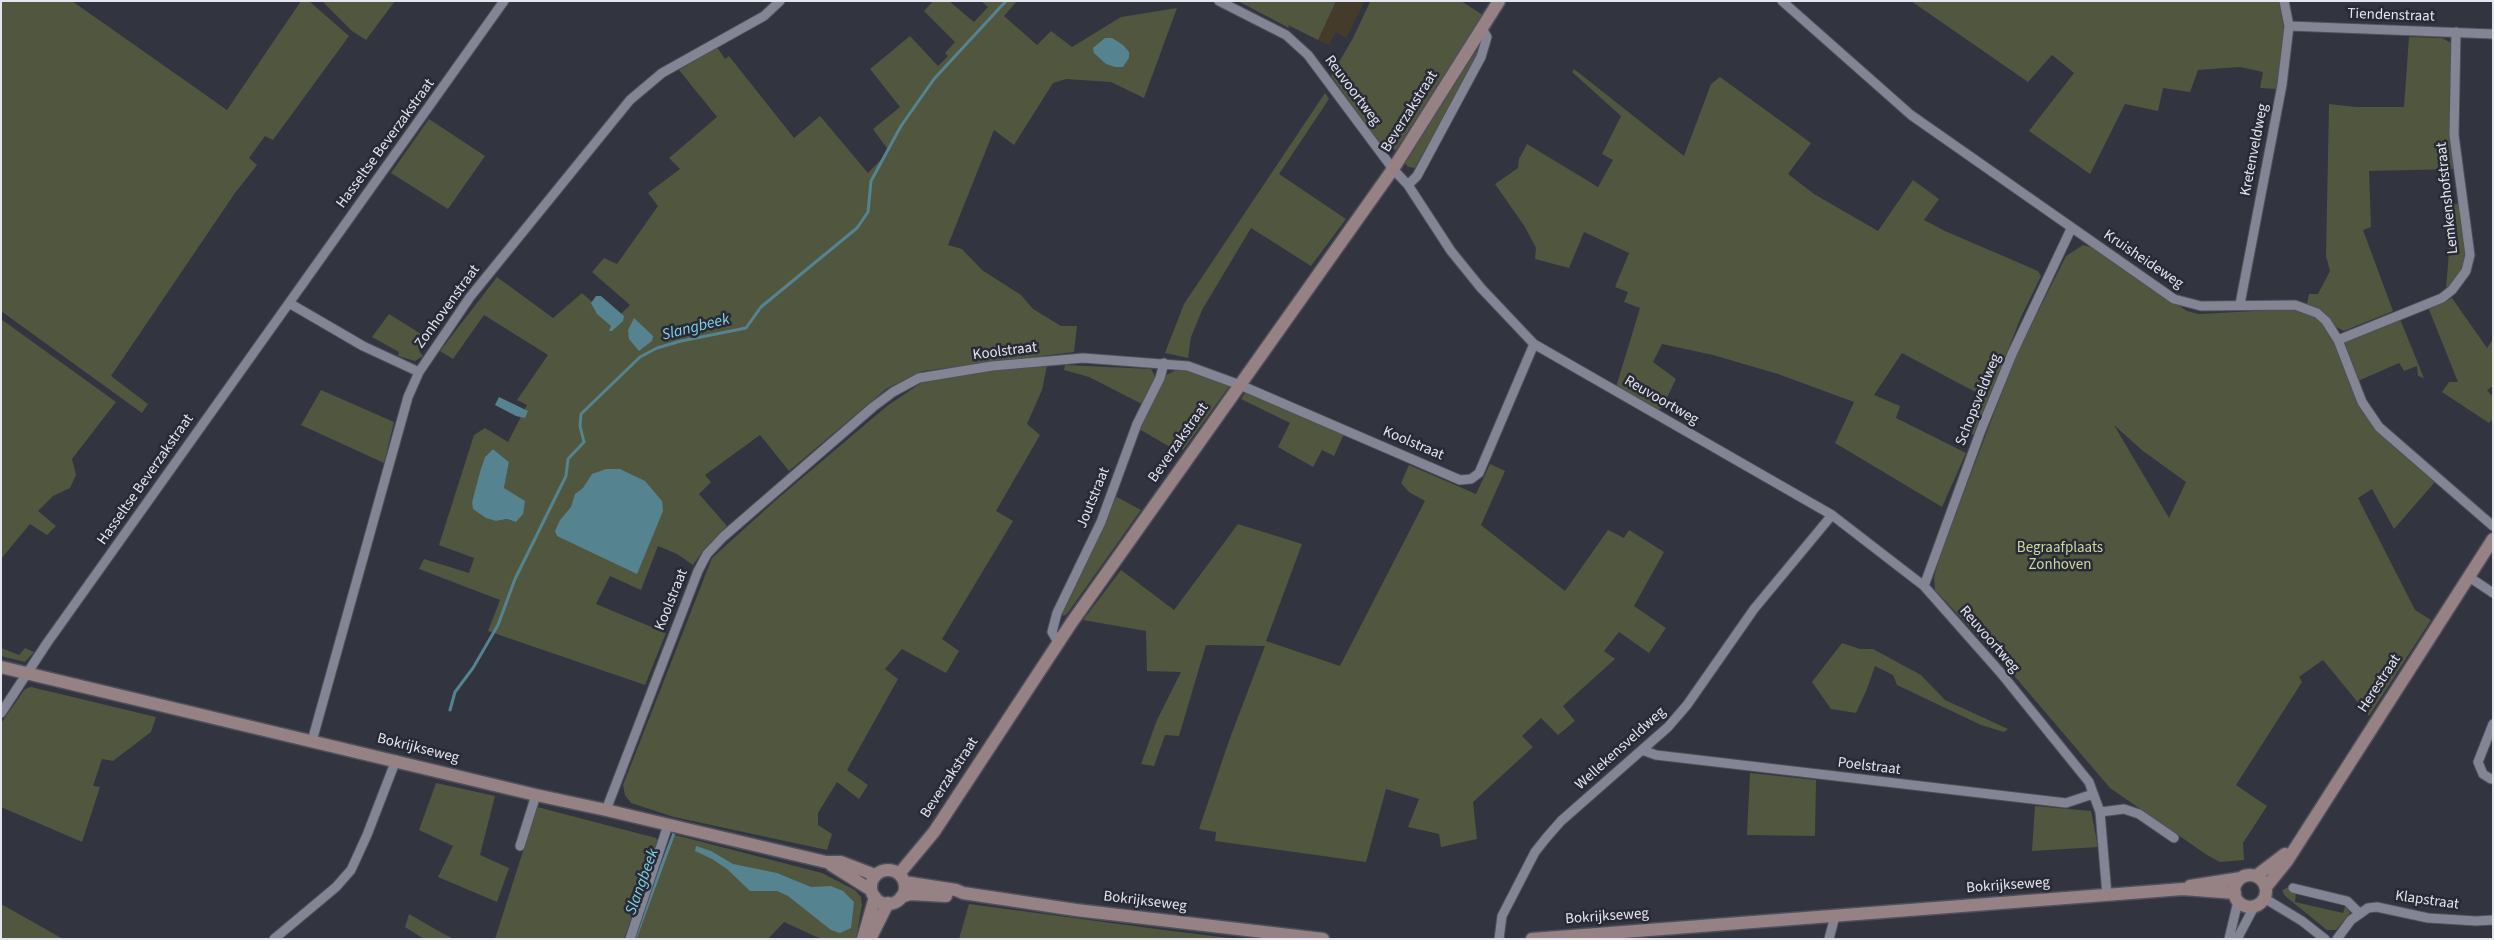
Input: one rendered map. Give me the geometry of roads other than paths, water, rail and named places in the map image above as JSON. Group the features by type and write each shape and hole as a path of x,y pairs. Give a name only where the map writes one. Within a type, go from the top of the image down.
{"street":[{"name":"Hasseltse Beverzakstraat","path":"1,713 504,1"},
{"name":"Zonhovenstraat","path":"312,741 408,397 419,372 470,297 630,100 662,74 764,16 780,1"},
{"name":"Reuvoortweg","path":"1219,1 1286,35 1298,44 1393,169 1408,185 1433,226 1481,288 1534,344 1832,515 1924,586 2082,770 2094,794 2100,812 2107,895"},
{"name":"Beverzakstraat","path":"901,878 934,832 1058,642 1393,169 1499,1"},
{"name":"Kruisheideweg","path":"1782,1 1911,115 2174,299 2201,306 2240,304 2295,305 2307,307 2326,320 2338,340 2362,402 2379,427 2493,526"},
{"name":"Kretenveldweg","path":"2240,304 2282,85 2289,26 2284,1"},
{"name":"Tiendenstraat","path":"2289,26 2493,34"},
{"path":"1408,185 1417,176 1482,57 1486,37 1482,29"},
{"name":"Lemkenshofstraat","path":"2338,340 2442,298 2452,290 2466,271 2470,255 2454,135 2456,32"},
{"name":"Schopsveldweg","path":"1924,586 2008,362 2071,228"},
{"path":"289,303 362,346 419,372"},
{"name":"Koolstraat","path":"606,810 694,580 707,554 723,537 873,407 893,392 919,378 992,366 1083,358 1188,366 1240,384 1460,480 1471,479 1480,473 1534,344"},
{"name":"Joutstraat","path":"1058,642 1052,632 1057,613 1101,522 1137,424 1160,378 1164,363"},
{"name":"Wellekensveldweg","path":"1499,939 1502,916 1536,852 1561,821 1668,727 1687,705 1754,608 1832,515"},
{"name":"Herestraat","path":"2265,893 2493,539"},
{"path":"2468,577 2493,593"},
{"name":"Bokrijkseweg","path":"1,667 536,795 826,862 841,862 876,875 884,870 901,878 963,893 1134,917 1323,939"},
{"path":"2491,779 2483,774 2478,762 2493,724"},
{"name":"Poelstraat","path":"1642,750 1656,756 2066,803 2094,794"},
{"path":"274,939 336,887 351,870 367,835 396,760"},
{"path":"520,846 536,795"},
{"path":"2100,812 2124,809 2139,814 2174,838"},
{"path":"630,939 668,825"},
{"name":"Herestraat","path":"2256,876 2295,846"},
{"name":"Bokrijkseweg","path":"826,862 888,903 910,894 954,896 963,893"},
{"path":"863,939 873,894 871,885 876,875"},
{"path":"2229,939 2236,897 2235,888 2241,878 2251,875 2256,876 2265,893 2325,939"},
{"path":"901,878 901,897"},
{"name":"Bokrijkseweg","path":"2183,889 2195,884 2241,878"},
{"path":"2293,888 2348,901 2359,913 2337,939"},
{"name":"Bokrijkseweg","path":"1532,939 2183,889 2236,897"},
{"path":"2238,939 2254,907 2265,893"},
{"path":"2236,897 2245,906 2254,907"},
{"path":"870,939 888,903"},
{"name":"Klapstraat","path":"2359,913 2368,908 2378,907 2428,918 2476,921 2493,920"},
{"path":"1829,939 1835,916"}],"water":[{"path":"1105,38 1112,38 1123,45 1129,52 1129,58 1123,67 1106,64 1094,53 1093,48"},
{"path":"596,296 601,296 624,316 623,321 612,331 609,331 611,326 597,314 591,303"},
{"path":"634,318 653,336 652,341 639,351 629,339 628,330"},
{"path":"499,397 528,411 525,418 516,416 495,405"},
{"path":"493,449 509,462 504,488 525,501 523,514 516,522 507,519 496,521 486,518 473,509 472,502 485,457"},
{"path":"606,469 620,469 645,481 662,501 663,511 637,574 557,536 555,531 560,520 571,507 575,494 583,488 592,474"},
{"path":"696,846 711,851 733,864 777,873 811,887 831,886 843,891 854,902 851,928 840,933 831,930 788,896 777,891 750,891 727,869 695,851"}],"waterway":[{"name":"Slangbeek","path":"450,710 455,692 473,668 498,625 515,579 566,476 568,459 584,442 580,426 581,414 640,357 657,348 681,341 746,328 761,307 857,228 868,212 871,181 901,126 934,79 1006,1"},
{"name":"Slangbeek","path":"635,939 674,833"}],"park label":[{"name":"Begraafplaats Zonhoven","path":"2060,558"}]}
